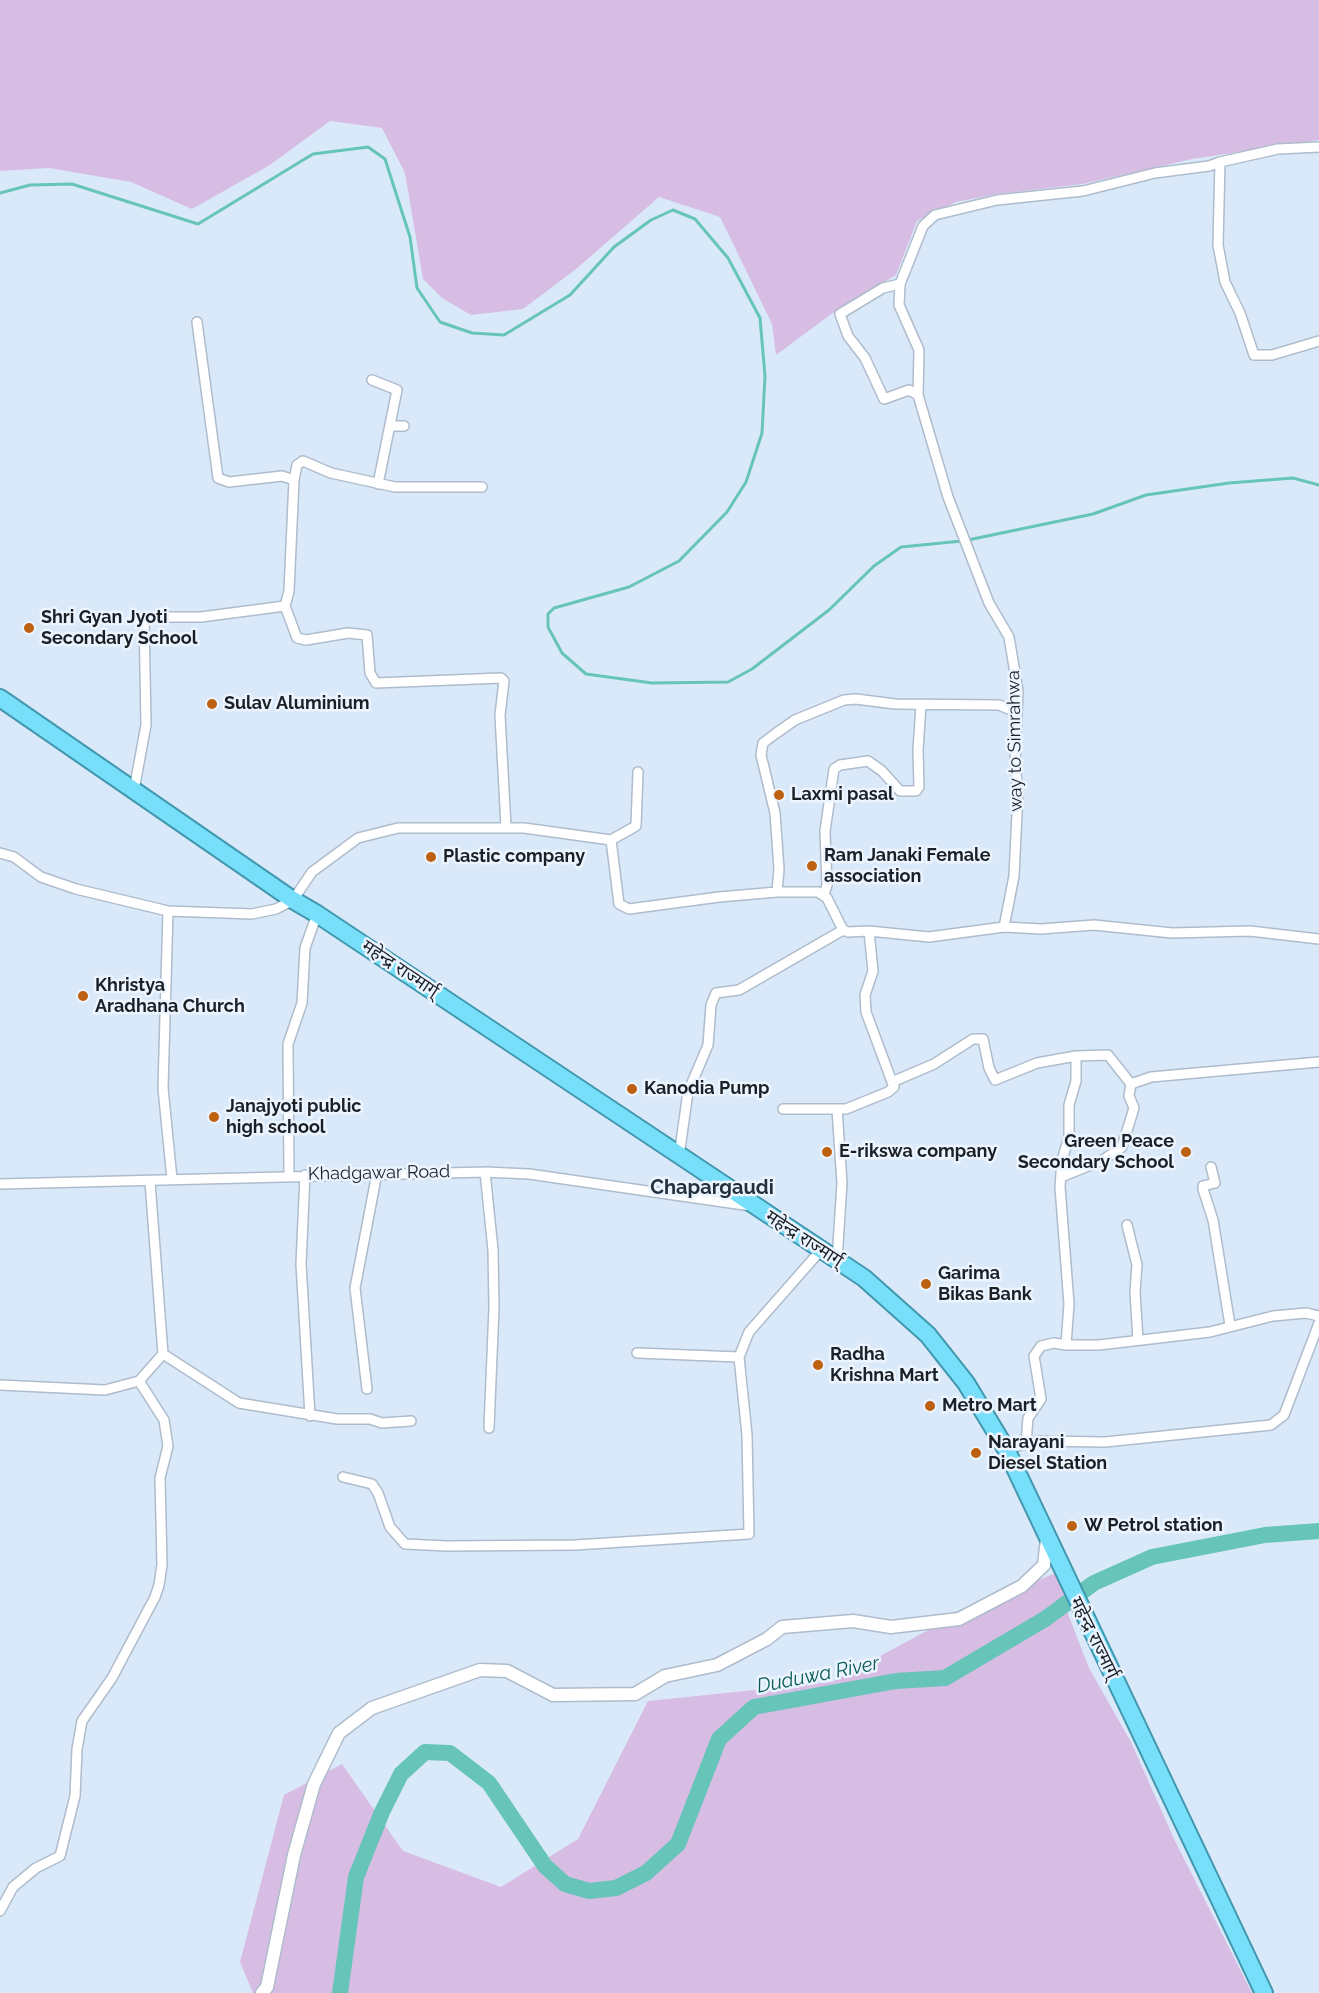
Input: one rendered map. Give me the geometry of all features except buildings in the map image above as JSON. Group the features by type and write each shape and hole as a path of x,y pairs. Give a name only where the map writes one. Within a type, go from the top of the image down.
{"highway":[{"name":"महेन्द्र राज्मार्ग्","path":"4,705 135,790 293,900 678,1157 837,1260 897,1305 948,1358 1006,1449 1264,1993"}],"street":[{"path":"918,395 909,390 884,399 866,358 848,336 840,314 883,288 900,284 923,226 935,215 997,200 1083,191 1155,173 1209,166 1278,149 1319,147"},
{"path":"1220,162 1220,265 1254,355 1272,355 1319,341"},
{"name":"way to Simrahwa","path":"900,284 899,305 920,350 918,395 948,497 988,595 989,603 1009,637 1017,681 1017,824 1014,876 1004,927"},
{"path":"197,322 218,478 229,482 282,476 294,480"},
{"path":"372,380 397,390 378,484"},
{"path":"391,426 404,426"},
{"path":"482,487 432,488 378,484 331,473 303,461 297,465 294,480 289,591 285,606 296,627 297,638 306,640 348,633 368,635 370,673 376,683 501,678 504,681 500,715 506,827"},
{"path":"135,790 146,725 144,617 201,616 285,606"},
{"path":"777,892 779,869 775,813 761,755 763,743 795,720 844,700 921,705 999,705 1016,712"},
{"path":"824,895 827,885 825,831 834,769 840,765 868,761 882,771 900,791 916,791 919,787 918,750 921,705"},
{"path":"0,853 14,858 41,877 168,911 252,914 276,909 293,900 312,872 358,838 398,828 506,827 611,840 636,826 638,772"},
{"path":"611,840 620,904 624,909 777,892 818,892 824,895 843,930"},
{"path":"168,911 163,1067 172,1179"},
{"path":"289,1175 288,1044 302,1003 305,948 317,914"},
{"path":"678,1157 688,1092 708,1045 711,1005 716,993 739,990 843,930 929,937 1004,927 1041,929 1094,925 1172,933 1250,931 1319,939"},
{"path":"783,1109 846,1109 894,1088 866,1012 865,995 873,971 869,931"},
{"path":"892,1082 934,1064 973,1039 983,1039 989,1068 995,1080 1037,1063 1076,1056 1108,1055 1131,1084 1129,1096 1134,1108 1122,1147 1103,1160 1061,1178"},
{"path":"1066,1345 1069,1304 1059,1186 1062,1160 1069,1137 1069,1105 1076,1081 1076,1056"},
{"path":"1131,1084 1151,1077 1319,1062"},
{"path":"837,1109 842,1183 837,1260"},
{"path":"1211,1167 1215,1183 1203,1186 1203,1189 1213,1220 1230,1325"},
{"path":"485,1172 493,1250 494,1307 489,1428"},
{"name":"Khadgawar Road","path":"0,1184 150,1182 172,1179 289,1175 485,1172 529,1174 755,1207"},
{"path":"367,1389 355,1288 377,1173"},
{"path":"305,1175 301,1264 310,1416"},
{"path":"0,1385 105,1390 139,1381 164,1354 150,1182"},
{"path":"1127,1225 1137,1265 1135,1292 1138,1340"},
{"path":"343,1477 372,1484 378,1493 390,1527 405,1544 575,1545 749,1534 747,1435 739,1357 749,1332 821,1250"},
{"path":"1026,1443 1028,1418 1041,1399 1034,1356 1041,1346 1054,1343 1099,1346 1210,1332 1272,1316 1306,1313 1319,1316"},
{"path":"1006,1449 1026,1443 1163,1438 1270,1425 1284,1415 1319,1323"},
{"path":"637,1353 739,1357"},
{"path":"164,1354 239,1403 310,1416 370,1419 382,1423 411,1421"},
{"path":"0,1911 13,1887 36,1868 60,1856 75,1796 76,1749 82,1721 112,1678 155,1597 159,1585 162,1566 160,1478 168,1446 164,1420 139,1381"},
{"path":"262,1993 267,1987 294,1855 314,1784 339,1733 372,1708 480,1670 507,1671 553,1695 635,1694 664,1676 717,1665 767,1639 782,1627 853,1621 891,1627 959,1619 1023,1586 1044,1565 1047,1539"}],"shaded area":[{"path":"0,0 1319,0 1319,140 1192,159 1083,184 997,194 956,202 917,221 896,275 830,315 776,355 772,324 720,217 659,197 576,269 523,309 471,315 442,298 423,279 405,173 382,128 330,121 270,165 192,209 131,182 49,168 0,171"},
{"path":"1060,1571 1068,1614 1089,1668 1131,1742 1175,1841 1252,1993 253,1993 240,1962 284,1795 342,1764 403,1851 501,1887 578,1839 648,1701 832,1682 956,1615"}],"waterway":[{"path":"0,193 30,185 72,184 198,224 313,154 368,147 385,159 410,237 417,288 440,322 472,333 504,335 570,295 614,247 651,220 673,210 695,219 728,258 760,318 765,376 762,433 746,482 727,512 679,561 629,587 554,608 548,614 548,627 562,653 586,674 652,683 728,682 752,669 829,610 874,566 901,547 962,541"},
{"path":"968,540 1093,514 1146,495 1229,483 1293,478 1319,485"},
{"name":"Duduwa River","path":"340,1993 356,1877 382,1812 401,1774 425,1752 450,1753 489,1783 545,1866 565,1884 589,1891 616,1888 646,1873 678,1844 719,1739 754,1707 896,1681 945,1678 1045,1619 1094,1583 1152,1557 1265,1535 1319,1531"}],"place":[{"name":"Shri Gyan Jyoti Secondary School","path":"29,628"},
{"name":"Sulav Aluminium","path":"212,704"},
{"name":"Laxmi pasal","path":"779,795"},
{"name":"Plastic company","path":"431,857"},
{"name":"Ram Janaki Female association","path":"812,866"},
{"name":"Khristya Aradhana Church","path":"83,996"},
{"name":"Kanodia Pump","path":"632,1089"},
{"name":"Janajyoti public high school","path":"214,1117"},
{"name":"E-rikswa company","path":"827,1152"},
{"name":"Green Peace Secondary School","path":"1186,1152"},
{"name":"Garima Bikas Bank","path":"926,1284"},
{"name":"Radha Krishna Mart","path":"818,1365"},
{"name":"Metro Mart","path":"930,1406"},
{"name":"Narayani Diesel Station","path":"976,1453"},
{"name":"W Petrol station","path":"1072,1526"}],"district":[{"name":"Chapargaudi","path":"712,1188"}]}
